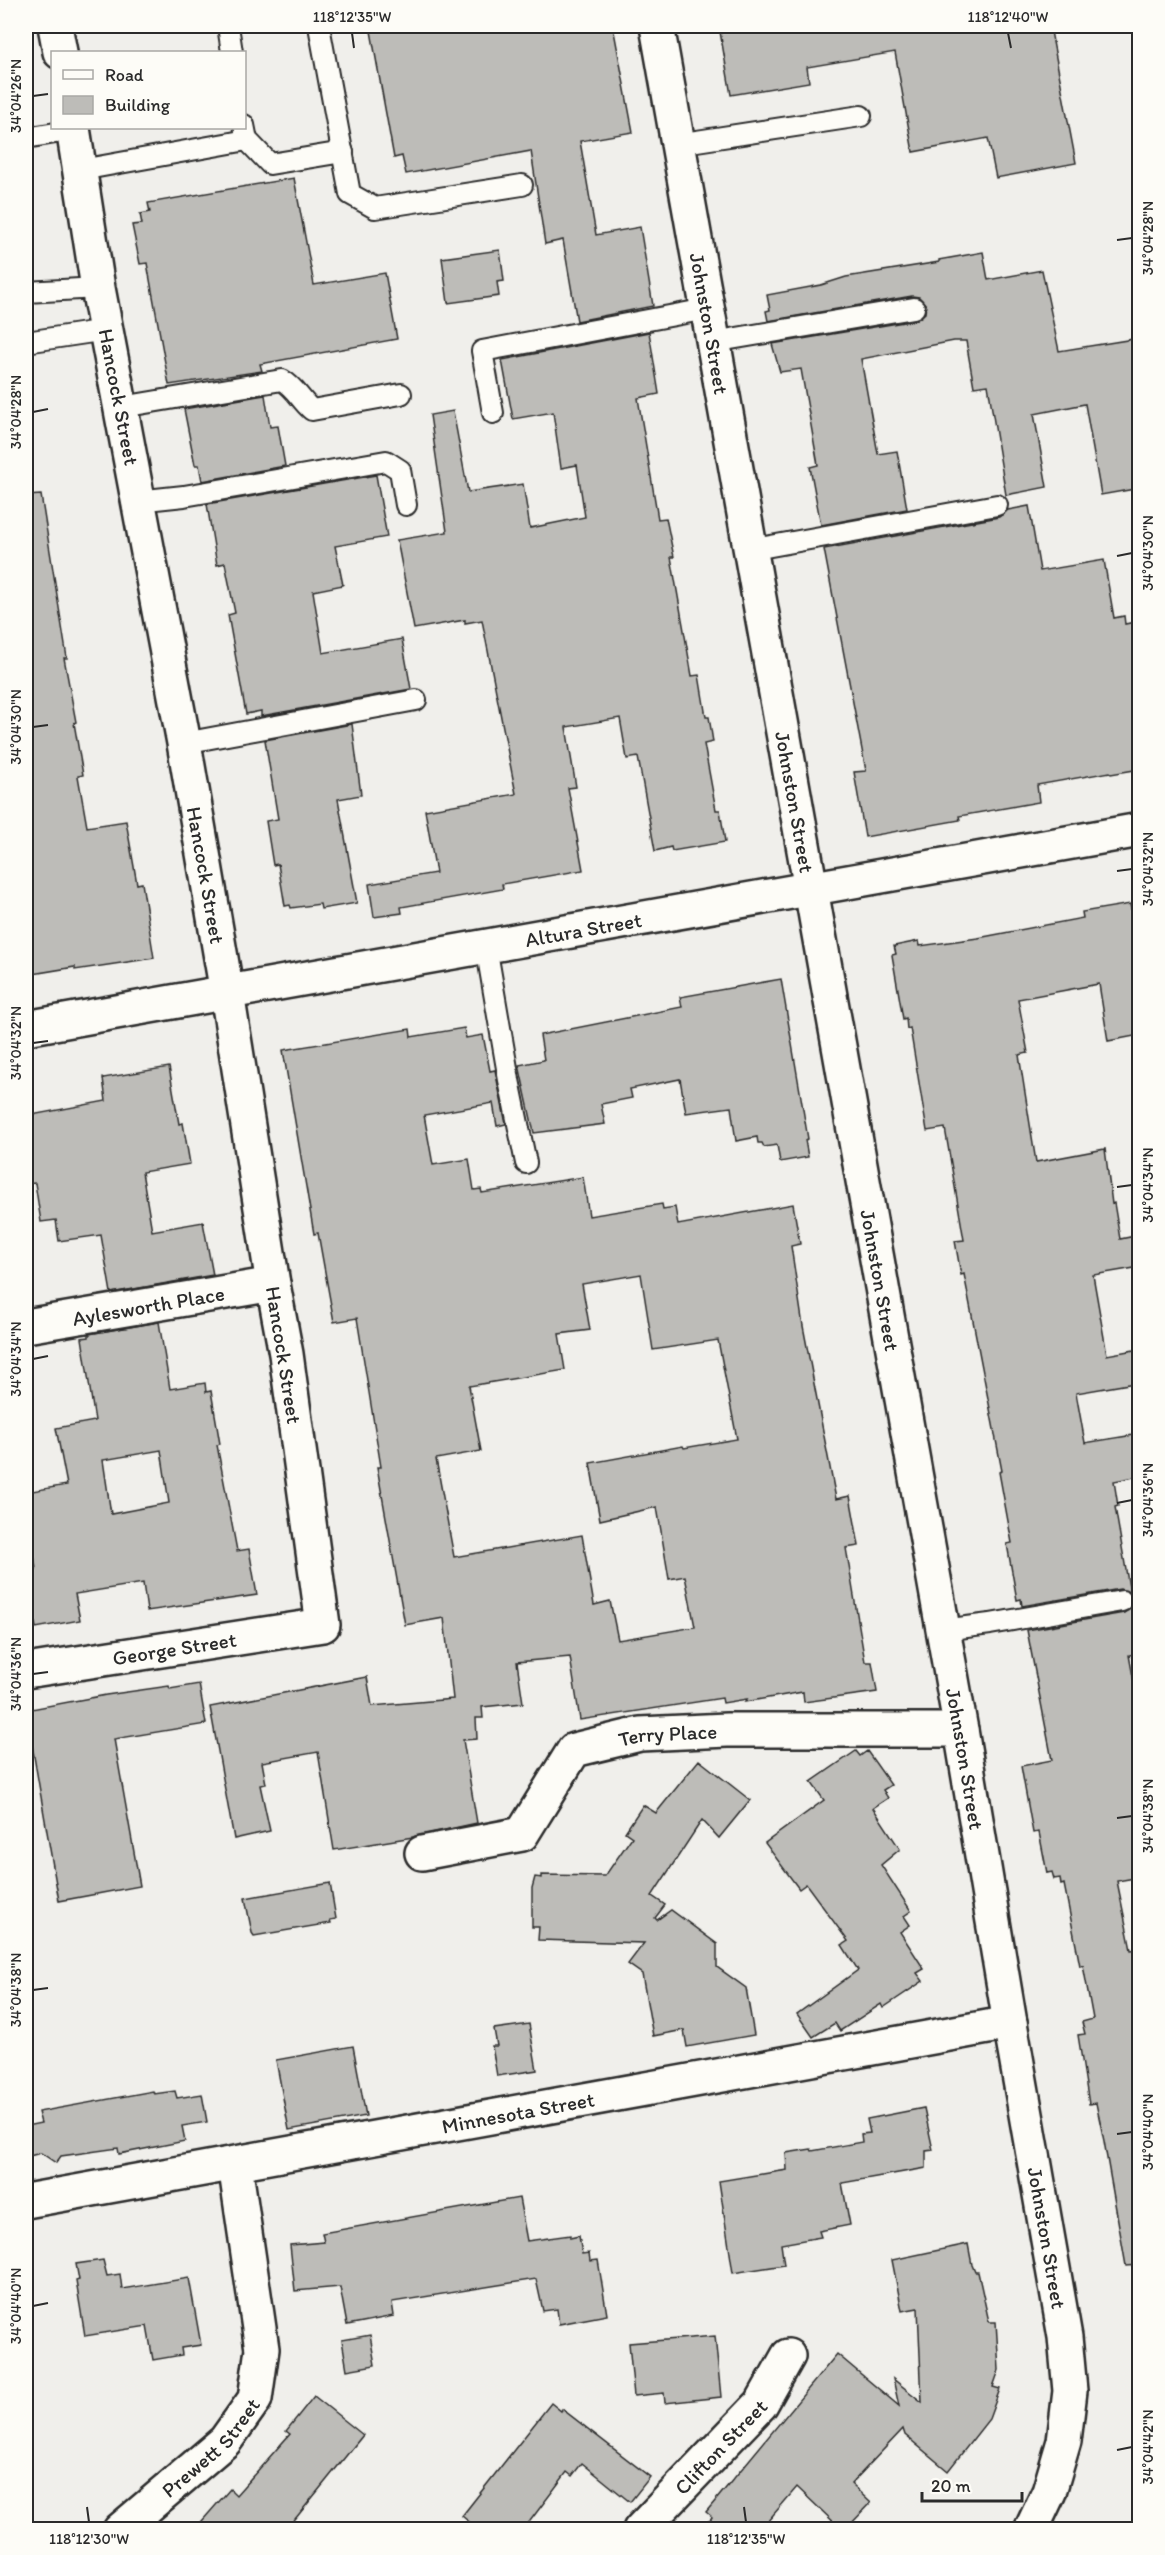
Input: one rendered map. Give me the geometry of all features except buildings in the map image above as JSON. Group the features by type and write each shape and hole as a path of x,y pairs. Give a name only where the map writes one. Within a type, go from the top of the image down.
{"street":[{"path":"55,26 60,51"},
{"name":"Johnston Street","path":"657,26 961,1730 1065,2337 1070,2391 1064,2442 1049,2492 1031,2529"},
{"name":"Hancock Street","path":"73,129 98,288 184,743 227,993 286,1354 322,1625"},
{"name":"Altura Street","path":"26,1028 810,889 1138,837"},
{"name":"Aylesworth Place","path":"26,1326 273,1284"},
{"name":"George Street","path":"26,1671 322,1625"},
{"name":"Terry Place","path":"422,1853 522,1834 574,1750 640,1734 727,1730 961,1730"},
{"name":"Minnesota Street","path":"26,2201 1010,2023"},
{"name":"Prewett Street","path":"120,2529 225,2441 255,2399 262,2349 235,2164"},
{"name":"Clifton Street","path":"640,2529 761,2404 788,2356"}],"lane":[{"path":"228,26 232,51"},
{"path":"319,26 350,194 375,208 522,185"},
{"path":"677,144 861,116"},
{"path":"26,138 73,129"},
{"path":"81,170 246,132 270,164 343,152"},
{"path":"26,292 98,288"},
{"path":"713,342 914,308"},
{"path":"493,413 482,351 707,309"},
{"path":"26,342 106,330"},
{"path":"122,407 282,380 294,387 302,402 312,410 401,394"},
{"path":"137,501 386,461 400,470 406,505"},
{"path":"749,550 997,505"},
{"path":"184,743 416,700"},
{"path":"486,945 508,1080 526,1163"},
{"path":"943,1630 1122,1601"}]}
